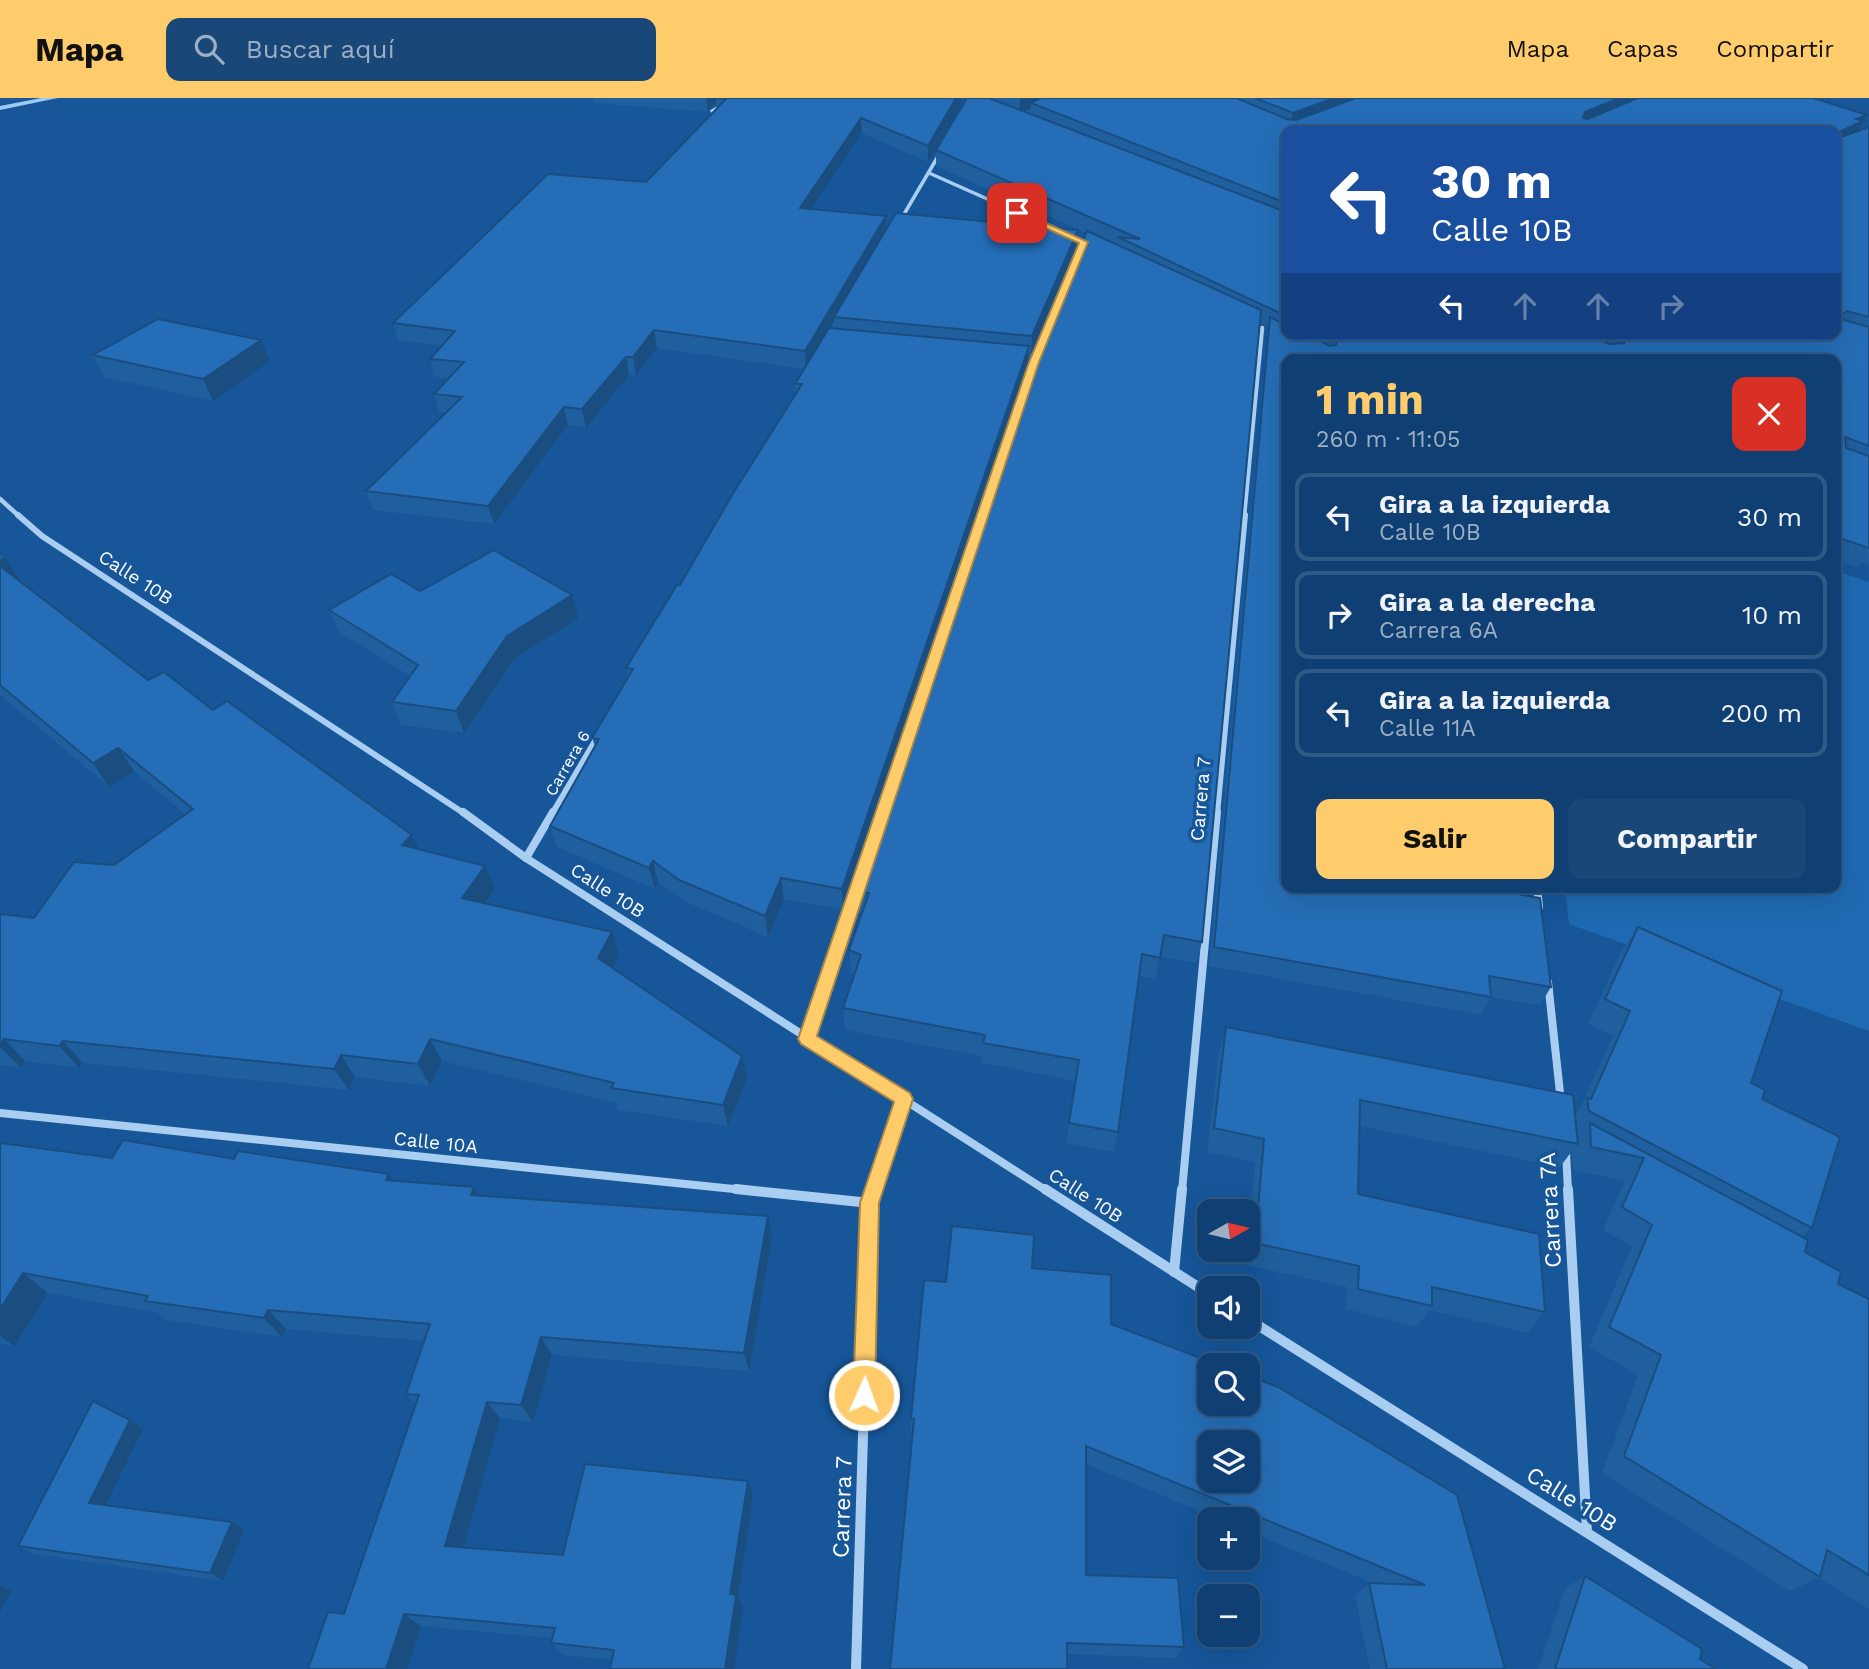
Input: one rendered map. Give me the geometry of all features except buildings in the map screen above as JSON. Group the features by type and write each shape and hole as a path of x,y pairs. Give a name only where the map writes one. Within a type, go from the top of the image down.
{"street":[{"path":"712,111 737,98"},
{"path":"895,229 942,149"},
{"path":"929,173 1060,232"},
{"path":"1250,323 1273,333"},
{"name":"Carrera 7","path":"1174,1272 1262,328"},
{"name":"Calle 10B","path":"0,499 42,536 457,807 526,858 1197,1286"},
{"name":"Carrera 6","path":"526,858 603,726"},
{"path":"807,1039 860,880"},
{"path":"1538,893 1540,914"},
{"path":"1546,967 1562,1111"},
{"name":"Carrera 7","path":"856,1669 870,1203 904,1099"},
{"name":"Calle 10A","path":"0,1113 870,1203"},
{"name":"Carrera 7A","path":"1565,1137 1587,1532"},
{"name":"Calle 10B","path":"1260,1326 1803,1669"}],"shaded area":[{"path":"1841,573 1869,582 1869,1031 1569,924 1566,893 1841,893"}],"waterway":[{"path":"0,108 54,98"}],"route":[{"path":"864,1395 870,1203 904,1099 807,1039 1034,362 1084,242 1017,213"}]}
